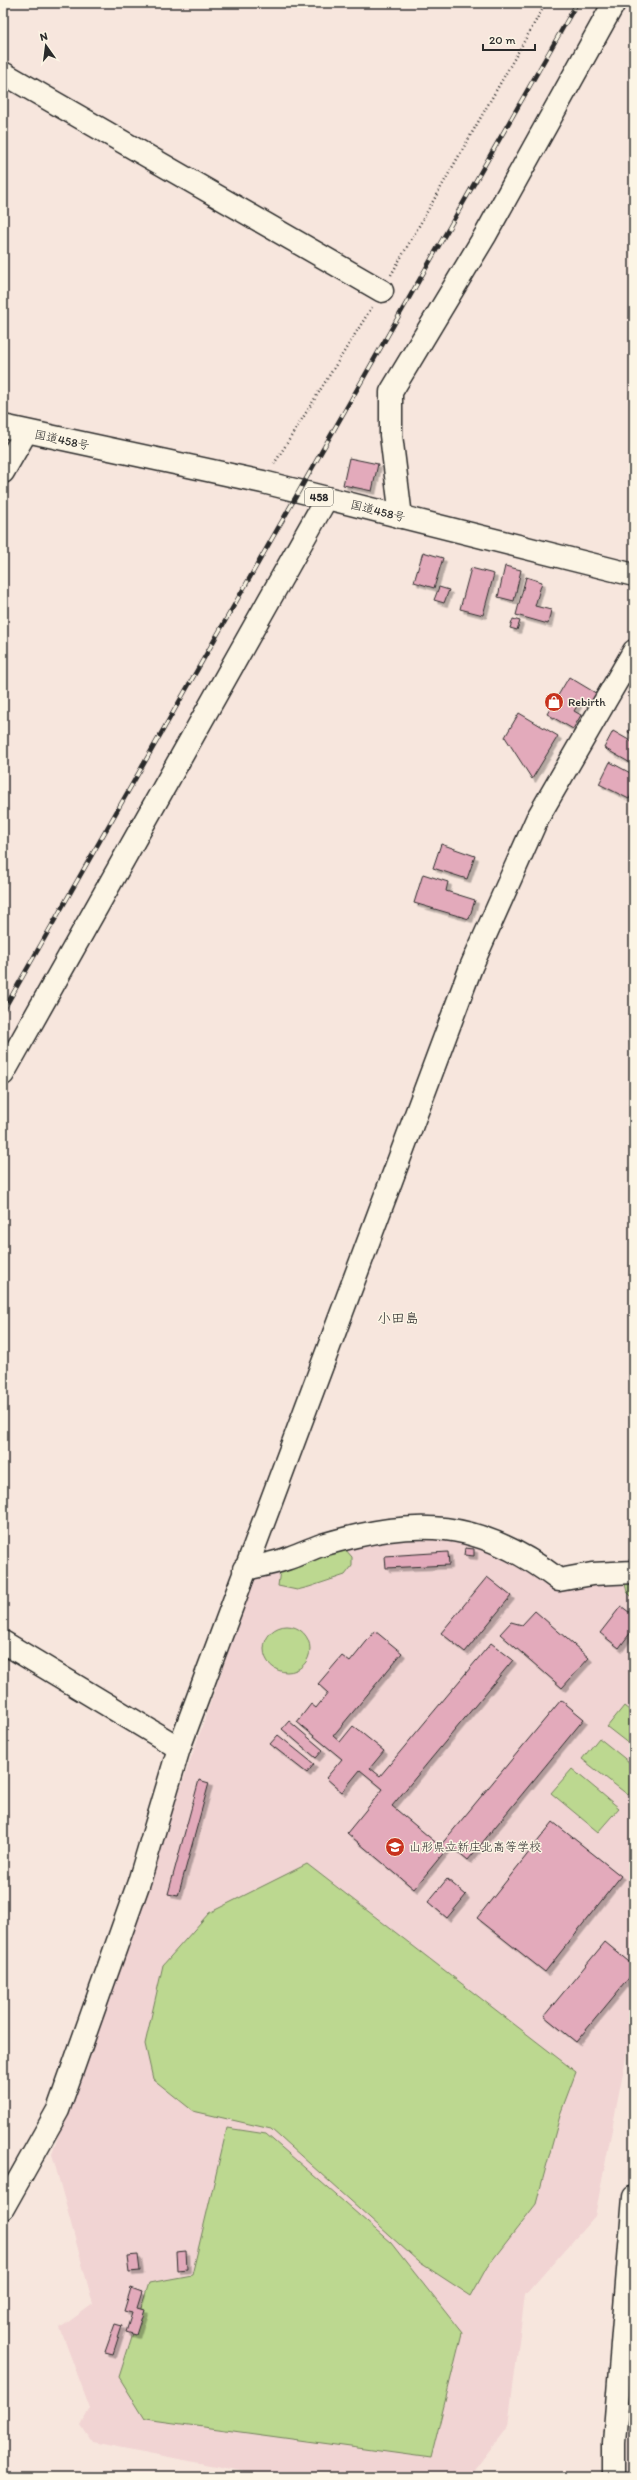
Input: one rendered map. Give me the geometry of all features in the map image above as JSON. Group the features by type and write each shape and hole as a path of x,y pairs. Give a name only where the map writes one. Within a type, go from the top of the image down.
{"main road":[{"path":"401,517 391,435 391,392 486,234 614,3"},
{"path":"3,73 382,291"},
{"name":"国道458号","path":"3,426 263,482 634,575"},
{"path":"3,472 26,432"},
{"path":"3,1074 326,499"},
{"path":"3,2208 58,2110 139,1882 179,1748 244,1569 471,967 536,819 634,651"},
{"path":"244,1569 286,1560 320,1545 370,1532 422,1526 462,1532 503,1544 532,1560 559,1580 592,1574 634,1572"},
{"path":"3,1642 179,1748"},
{"path":"614,2477 614,2443 633,2202"}],"path":[{"path":"263,482 382,291 546,3"}],"shaded area":[{"name":"山形県立新庄北高等学校","path":"460,1534 536,1567 634,1578 634,2017 595,2216 525,2295 508,2426 469,2477 271,2477 92,2442 81,2425 90,2408 60,2328 93,2304 52,2154 257,1570 335,1545"}],"green space":[{"path":"345,1549 352,1557 352,1566 345,1575 297,1590 278,1586 280,1570"},
{"path":"624,1580 634,1581 634,1599 627,1592"},
{"path":"287,1626 300,1630 306,1636 310,1649 306,1662 300,1668 287,1672 274,1668 268,1662 264,1649 268,1636 274,1630"},
{"path":"624,1706 634,1714 634,1748 607,1727"},
{"path":"599,1738 634,1766 634,1788 628,1795 582,1759"},
{"path":"572,1769 619,1808 598,1832 551,1793"},
{"path":"307,1864 576,2072 561,2112 536,2204 487,2267 471,2296 419,2262 271,2129 193,2111 153,2079 145,2044 163,1965 209,1913"},
{"path":"227,2128 266,2134 391,2243 462,2333 431,2458 145,2419 119,2377 149,2283 192,2275"}],"building":[{"path":"349,458 378,464 372,491 343,485"},
{"path":"423,552 443,558 434,588 414,582"},
{"path":"505,566 521,570 514,601 498,597"},
{"path":"471,568 494,574 483,615 460,609"},
{"path":"526,577 542,582 535,606 551,610 548,624 516,615"},
{"path":"439,587 449,590 444,603 434,600"},
{"path":"513,619 520,621 517,630 510,628"},
{"path":"569,677 599,695 591,708 580,701 574,711 581,715 573,729 547,714"},
{"path":"519,713 558,736 532,779 505,737"},
{"path":"634,722 634,735 628,732"},
{"path":"613,731 634,743 634,765 604,748"},
{"path":"610,762 634,775 634,790 629,799 599,784"},
{"path":"441,844 475,856 467,879 433,868"},
{"path":"423,874 448,882 446,891 475,900 469,919 414,903"},
{"path":"465,1548 474,1549 474,1556 464,1555"},
{"path":"448,1552 449,1565 386,1568 385,1556"},
{"path":"487,1577 511,1596 465,1652 441,1633"},
{"path":"621,1606 634,1616 634,1628 619,1648 600,1633"},
{"path":"535,1611 589,1658 562,1688 500,1634 511,1622 522,1625"},
{"path":"375,1631 402,1653 333,1736 340,1742 353,1726 384,1751 370,1768 380,1776 491,1643 513,1660 392,1806 440,1846 561,1700 584,1719 468,1860 450,1845 414,1889 347,1833 383,1789 360,1770 342,1792 326,1778 342,1759 297,1722 311,1704 316,1708 328,1693 318,1684 342,1656 350,1662"},
{"path":"289,1721 323,1750 316,1758 282,1729"},
{"path":"278,1735 314,1764 307,1773 270,1744"},
{"path":"199,1780 209,1783 178,1896 168,1894"},
{"path":"553,1822 621,1876 545,1972 477,1918"},
{"path":"447,1879 466,1895 447,1918 428,1902"},
{"path":"605,1942 634,1966 634,1972 576,2042 544,2016"},
{"path":"186,2251 187,2269 177,2270 176,2252"},
{"path":"138,2255 140,2271 129,2272 127,2256"},
{"path":"131,2288 142,2292 137,2308 144,2310 136,2335 126,2332 132,2313 124,2311"},
{"path":"115,2324 122,2326 113,2354 105,2352"}],"railway":[{"path":"3,1011 577,3"}],"place":[{"name":"Rebirth","path":"554,702"},
{"name":"山形県立新庄北高等学校","path":"395,1847"}],"district":[{"name":"小田島","path":"398,1318"}]}
